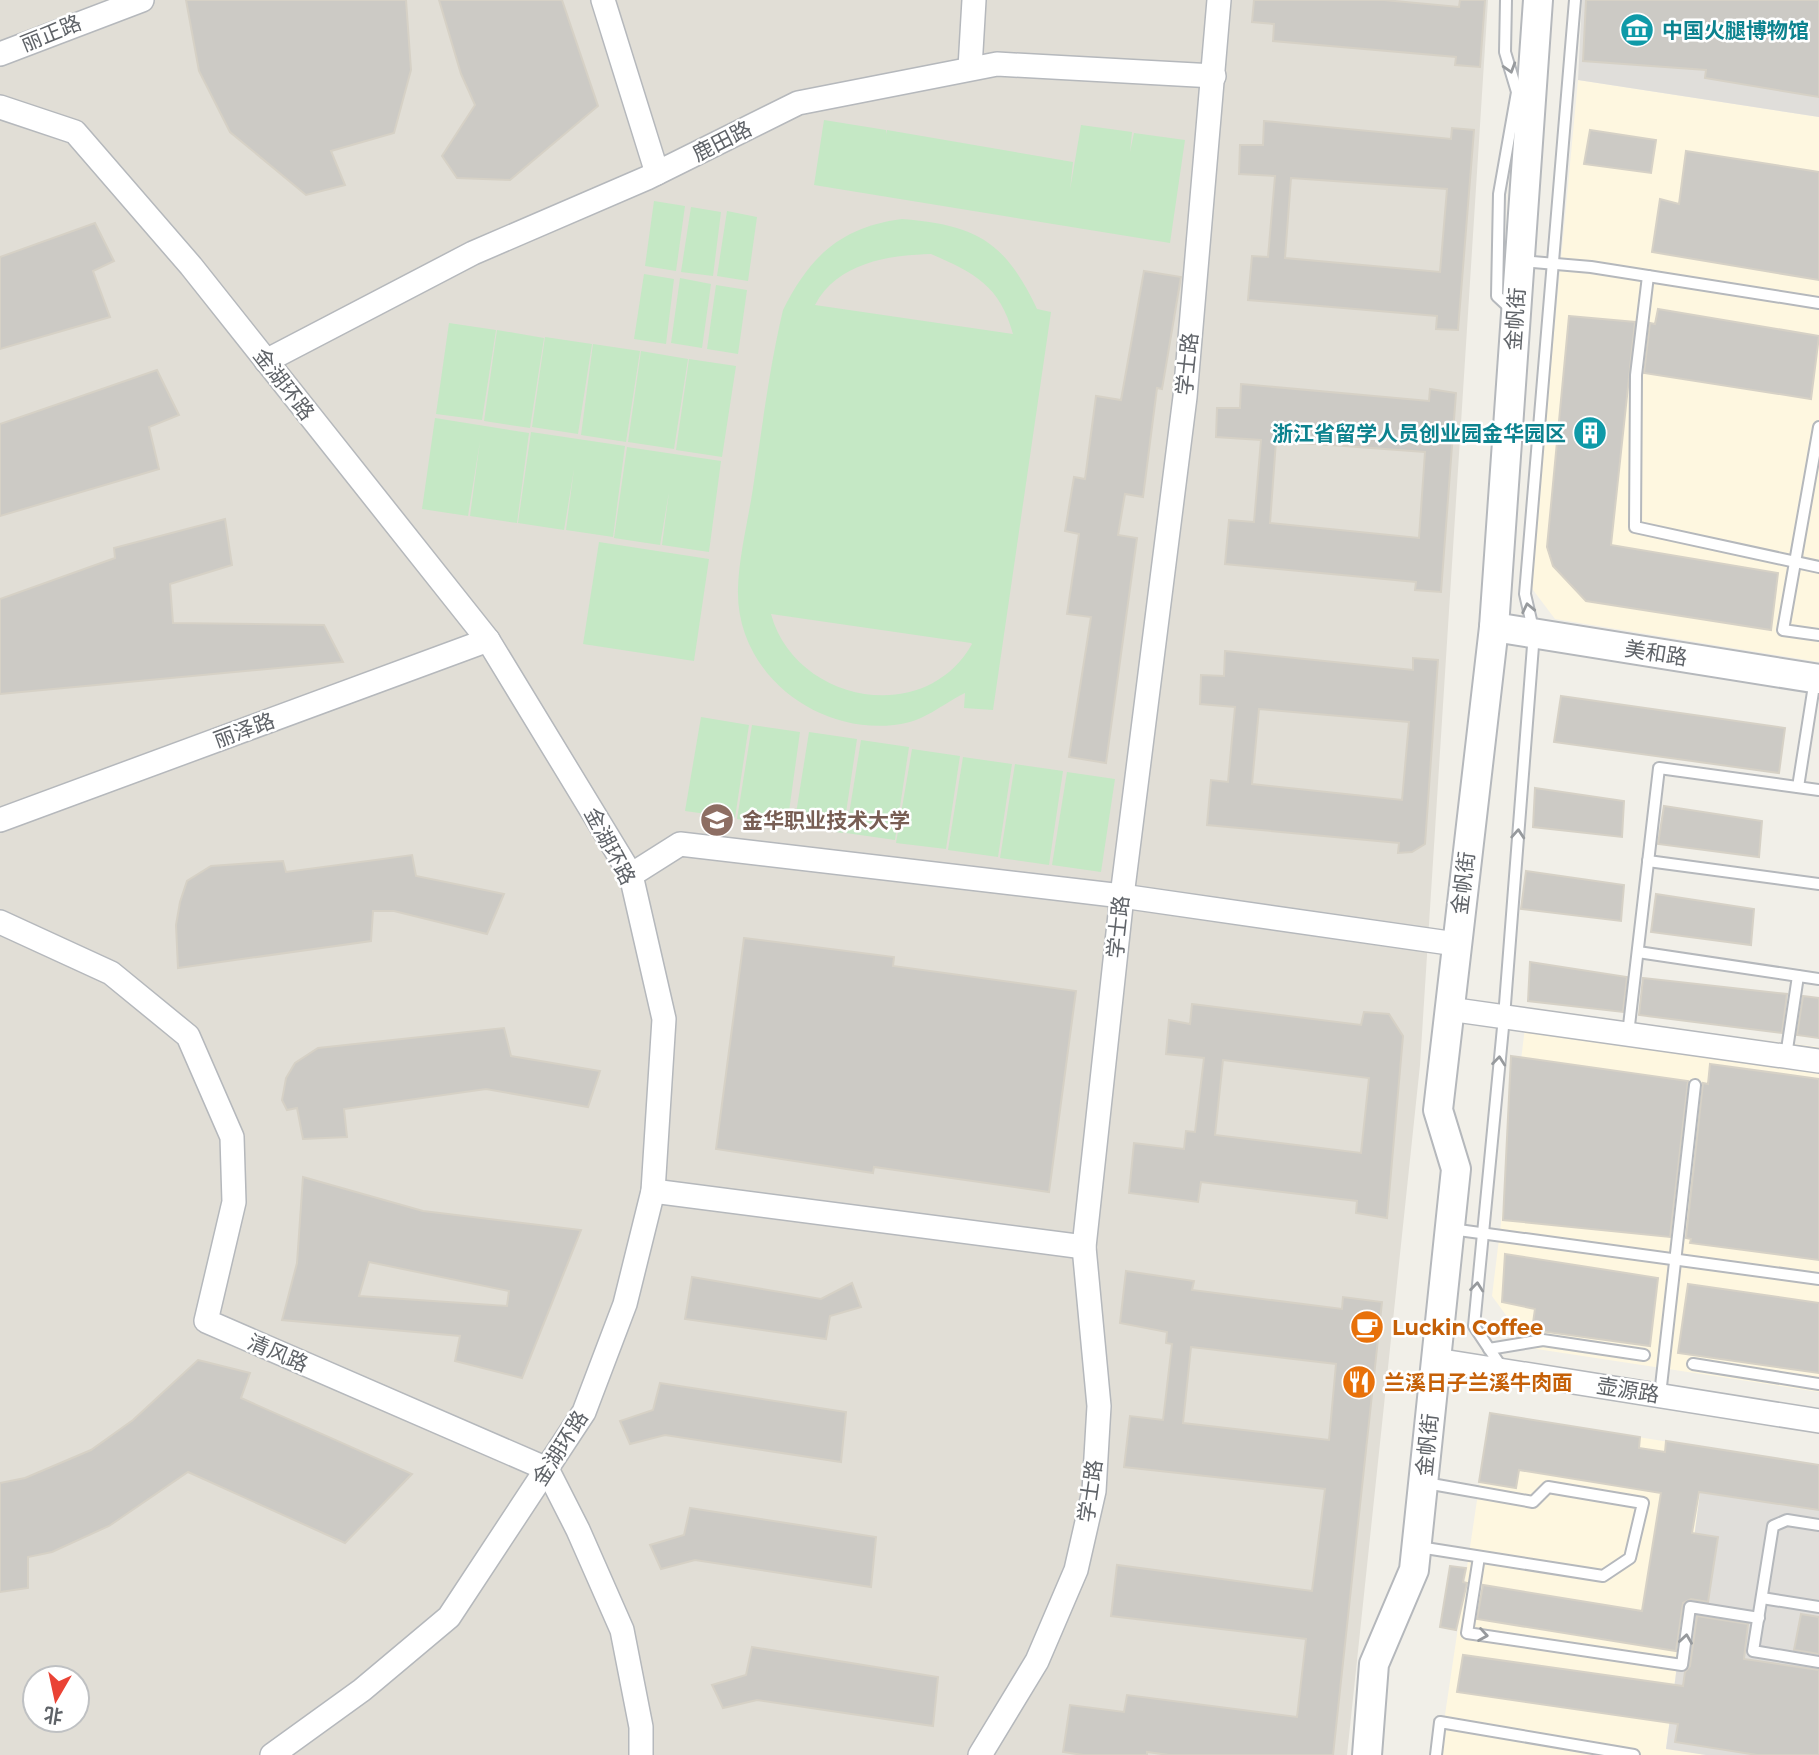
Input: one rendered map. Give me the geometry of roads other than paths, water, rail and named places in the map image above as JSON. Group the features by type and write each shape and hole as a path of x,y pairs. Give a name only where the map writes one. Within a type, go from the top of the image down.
{"street":[{"name":"丽正路","path":"0,54 96,15 142,0"},
{"path":"603,0 657,173"},
{"path":"970,68 974,0"},
{"path":"1214,76 1219,0"},
{"name":"金帆街","path":"1367,1755 1374,1664 1414,1570 1456,1169 1438,1110 1455,944 1494,627 1538,0"},
{"name":"鹿田路","path":"266,361 473,253 657,173 798,103 997,64 1214,76"},
{"name":"学士路","path":"980,1755 1037,1661 1076,1570 1094,1491 1099,1406 1084,1247 1122,896 1185,397 1214,76"},
{"name":"金湖环路","path":"0,107 75,132 191,266 488,640 631,875 664,1019 653,1191 625,1304 584,1412 449,1617 362,1690 272,1755"},
{"name":"美和路","path":"1494,627 1817,678"},
{"name":"丽泽路","path":"0,820 488,640"},
{"path":"631,875 680,844 1122,896 1455,944"},
{"name":"清风路","path":"0,922 111,973 188,1037 232,1137 234,1202 206,1321 547,1469"},
{"path":"1449,1009 1819,1061"},
{"path":"653,1191 1084,1247"},
{"name":"壶源路","path":"1436,1360 1819,1421"},
{"path":"547,1469 578,1530 622,1630 641,1727 641,1755"}],"lane":[{"path":"1506,0 1505,52 1517,92 1499,194 1497,296 1516,314"},
{"path":"1503,1371 1474,1326 1504,1017 1534,633 1525,594 1575,0"},
{"path":"1520,261 1648,276 1819,303"},
{"path":"1648,276 1636,375 1635,527 1819,567"},
{"path":"1819,427 1783,630 1819,635"},
{"path":"1798,787 1817,678"},
{"path":"1628,1034 1659,768 1819,790"},
{"path":"1648,861 1819,884"},
{"path":"1638,952 1819,979"},
{"path":"1786,1056 1798,976"},
{"path":"1660,1395 1695,1085"},
{"path":"1450,1228 1819,1279"},
{"path":"1489,1349 1543,1340 1644,1355"},
{"path":"1693,1364 1819,1384"},
{"path":"1416,1547 1603,1576 1630,1558 1643,1503 1548,1487 1533,1502 1423,1482"},
{"path":"1819,1525 1787,1520 1773,1526 1753,1651 1819,1662"},
{"path":"1479,1556 1467,1633 1682,1665 1690,1607 1759,1618"},
{"path":"1762,1598 1819,1607"},
{"path":"1436,1755 1440,1722 1587,1751 1634,1755"}],"place":[{"name":"中国火腿博物馆","path":"1637,30"},
{"name":"浙江省留学人员创业园金华园区","path":"1590,433"},
{"name":"金华职业技术大学","path":"717,820"},
{"name":"Luckin Coffee","path":"1367,1327"},
{"name":"兰溪日子兰溪牛肉面","path":"1359,1382"}]}
